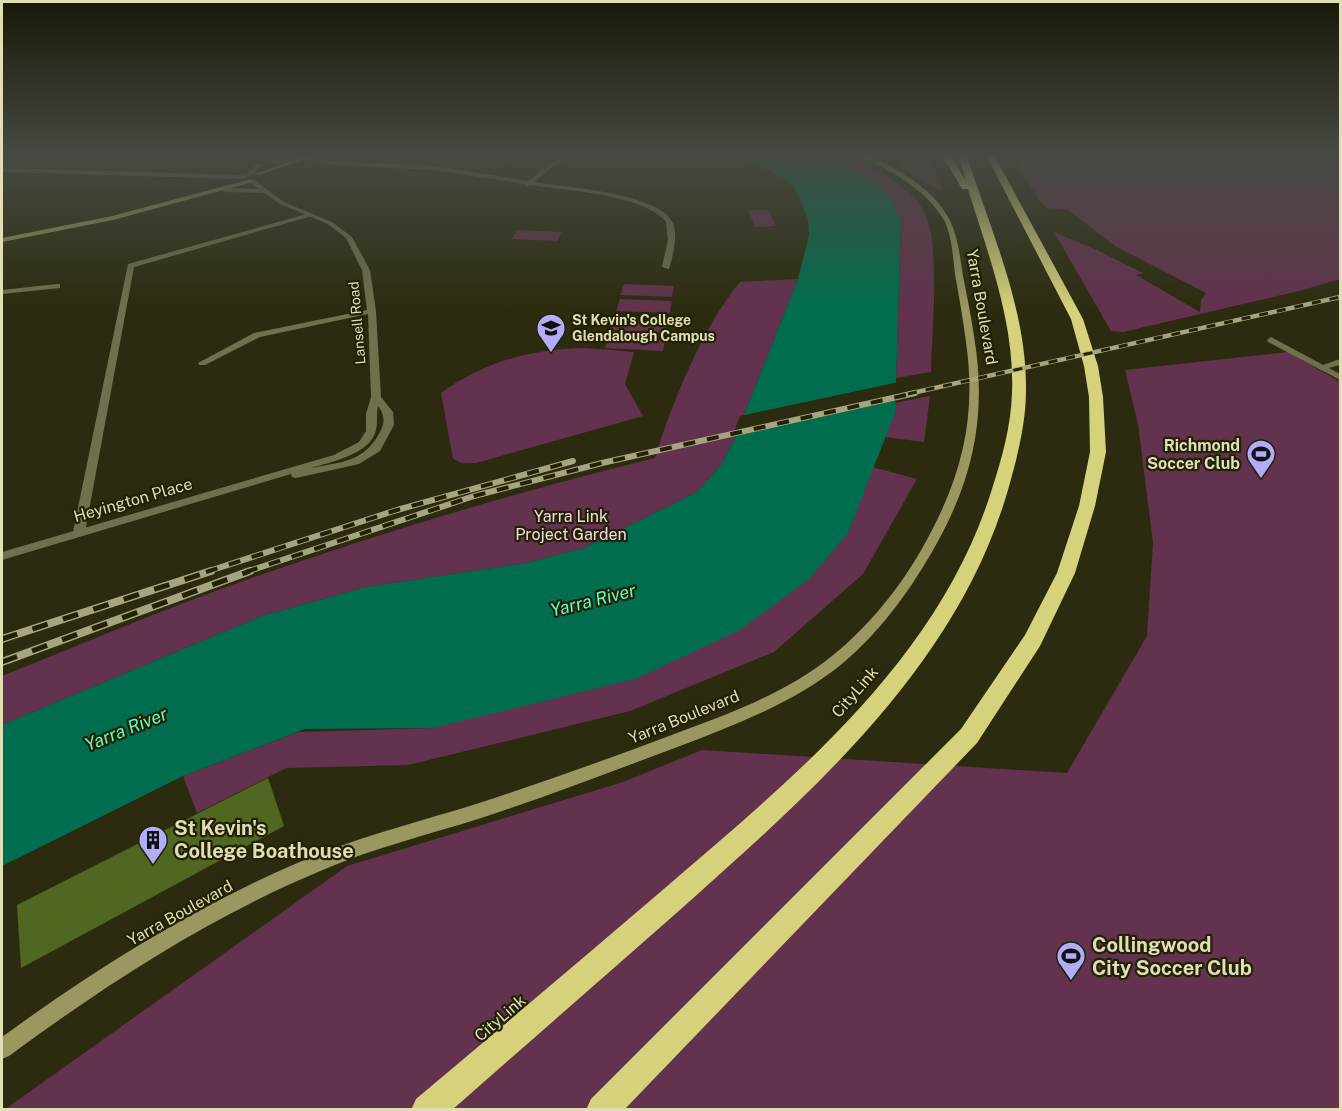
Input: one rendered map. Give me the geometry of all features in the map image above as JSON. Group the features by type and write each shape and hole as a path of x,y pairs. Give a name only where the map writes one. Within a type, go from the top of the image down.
{"highway":[{"path":"602,1110 969,736 1033,640 1066,573 1087,506 1098,452 1096,397 1088,357 1077,320 1015,205"},
{"path":"1021,205 1038,250"},
{"name":"CityLink","path":"427,1110 808,778 882,696 941,623 976,556 1000,498 1015,427 1019,381 1014,338 977,206"}],"street":[{"path":"2,240 94,222 163,205"},
{"name":"Lansell Road","path":"286,205 330,223 349,237 366,270 372,311 376,397 371,414 371,431 359,454"},
{"path":"643,205 660,212 667,218 673,230 666,267"},
{"name":"Yarra Boulevard","path":"2,1049 78,992 170,937 281,879 366,845 486,808 718,725 769,702 816,675 855,644 890,603 922,559 944,519 963,475 971,444 976,408 975,362 947,220 937,205"},
{"path":"79,532 131,266 310,215"},
{"path":"2,292 57,286"},
{"path":"202,363 257,335 372,311"},
{"path":"1271,340 1341,377"},
{"path":"1321,367 1341,362"},
{"name":"Lansell Road","path":"359,454 382,442 389,425 388,412 376,397"},
{"name":"Heyington Place","path":"2,556 274,477 312,473 359,454"}],"green space":[{"path":"894,205 920,205 926,216 933,248 934,314 931,372 896,378 901,220"},
{"path":"1044,205 1340,205 1340,279 1303,290 1123,332 1111,331 1054,232 1143,273 1136,275 1200,312 1201,300 1206,293 1115,246 1068,210 1047,208"},
{"path":"748,210 768,210 776,226 755,227"},
{"path":"517,230 562,232 557,241 512,239"},
{"name":"Yarra Link Project Garden","path":"798,279 734,440 721,465 697,492 584,548 527,563 366,587 262,616 2,725 2,676 193,599 274,570 436,518 655,458 690,366 714,320 740,282"},
{"path":"624,284 674,286 672,297 620,295"},
{"path":"620,299 672,301 670,313 616,311"},
{"path":"615,317 669,319 666,333 611,330"},
{"path":"609,334 666,337 663,351 605,348"},
{"path":"586,348 634,352 625,384 643,416 476,463 462,463 453,459 441,393 475,373 510,359 547,351"},
{"path":"1288,352 1340,382 1340,1109 4,1110 347,866 623,782 702,750 1067,773 1147,636 1153,543 1138,424 1125,370"},
{"path":"930,396 924,442 885,437 895,413 895,403"},
{"path":"872,467 917,479 863,574 774,652 630,711 408,765 286,768 197,813 183,776 298,732 432,728 848,533"}],"water":[{"name":"Yarra River","path":"802,205 894,205 901,220 895,413 848,533 809,579 740,630 635,679 432,728 305,729 183,776 2,866 2,725 262,616 366,587 527,563 584,548 697,492 721,465 734,440 798,279 809,235 808,219"}],"pier":[{"path":"899,382 898,400 732,437 740,416"}],"building":[{"name":"St Kevin's College Boathouse","path":"268,778 284,826 21,968 17,905"}],"railway":[{"path":"908,394 1340,297"},
{"path":"246,572 474,496 602,463 915,393"},
{"path":"206,572 397,510 573,461"},
{"path":"2,639 211,571"},
{"path":"2,662 250,571"}],"place":[{"name":"St Kevin's College Glendalough Campus","path":"551,354"},
{"name":"Richmond Soccer Club","path":"1261,480"},
{"name":"St Kevin's College Boathouse","path":"153,866"},
{"name":"Collingwood City Soccer Club","path":"1071,982"}]}
